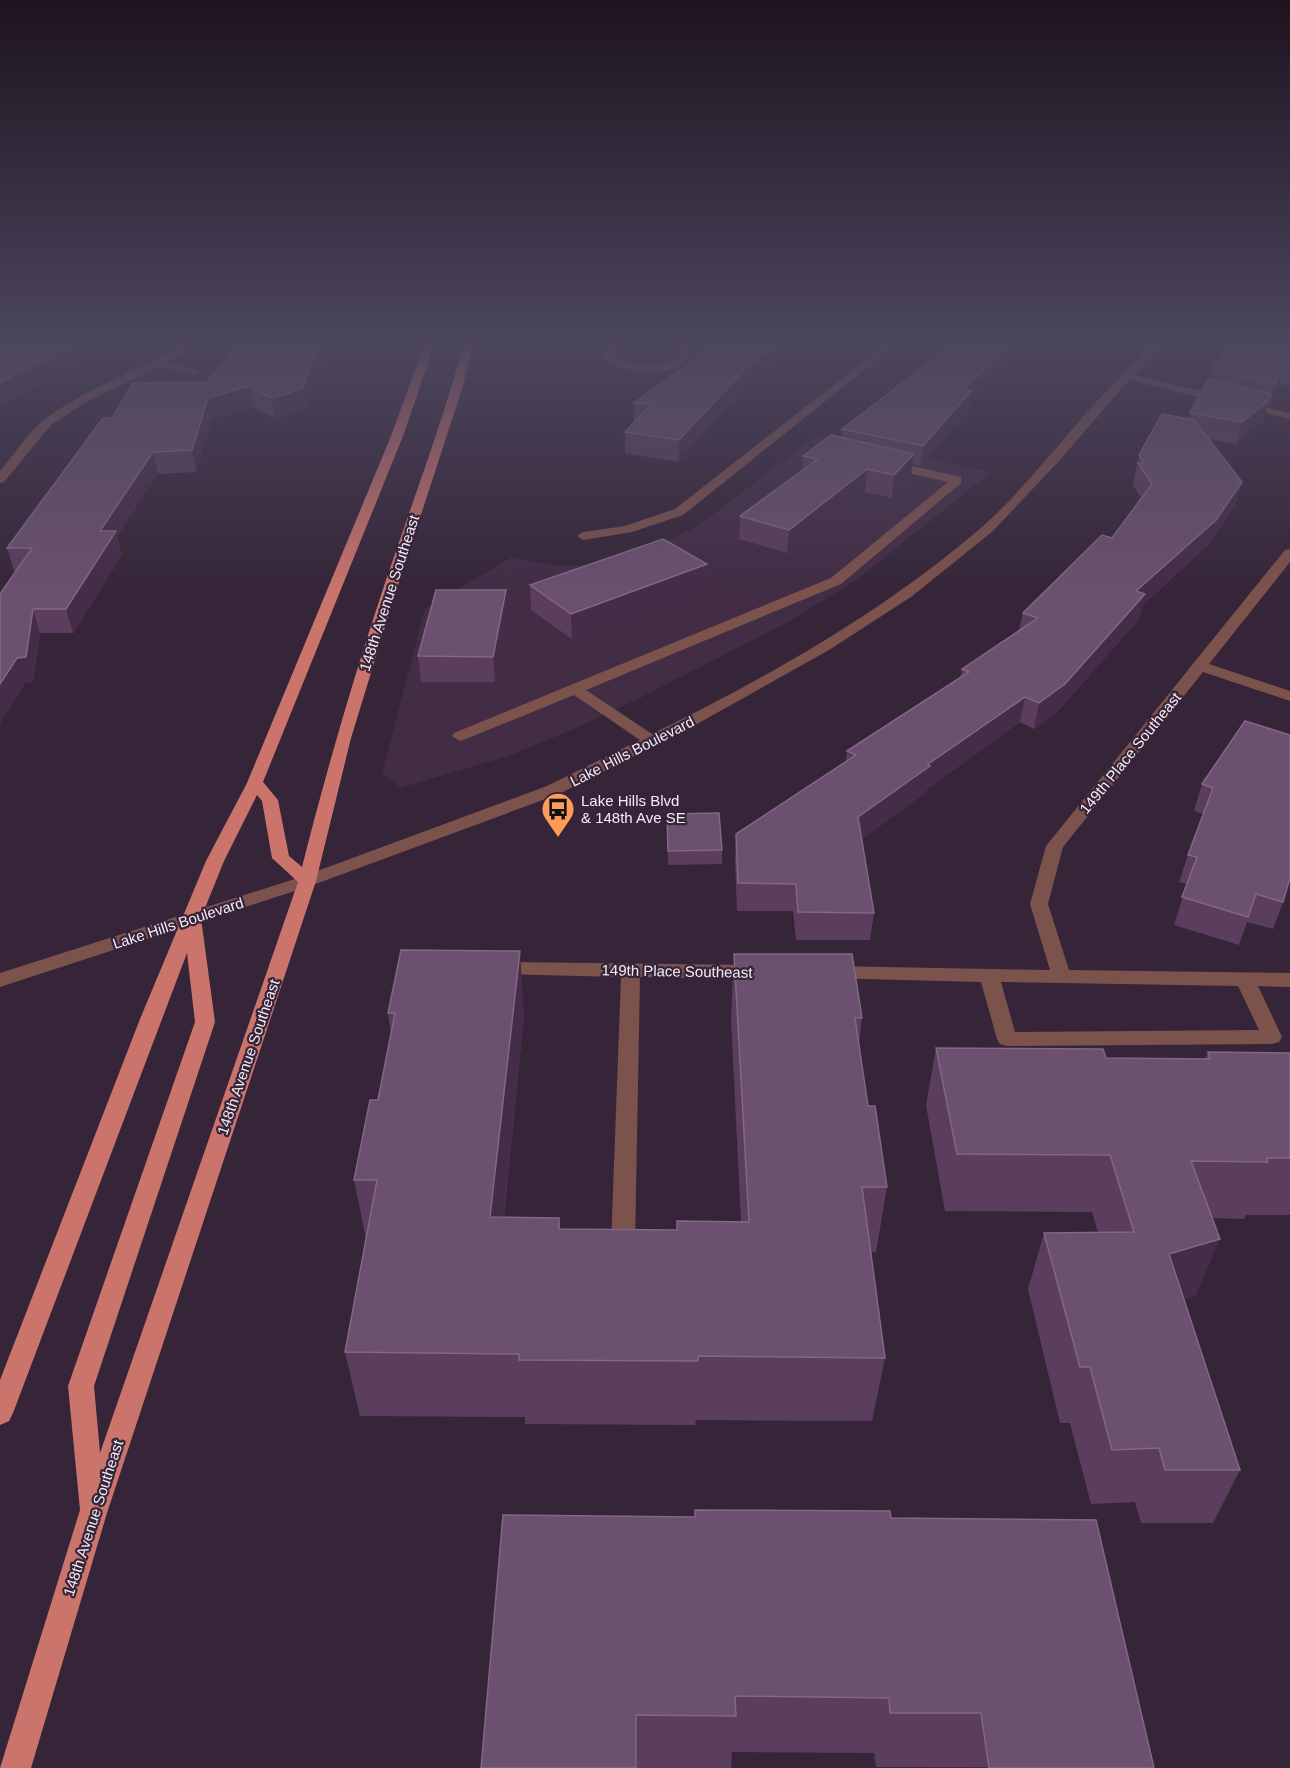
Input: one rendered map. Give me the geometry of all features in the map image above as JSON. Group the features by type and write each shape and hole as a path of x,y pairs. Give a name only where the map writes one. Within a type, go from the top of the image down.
{"main road":[{"path":"0,1413 150,1018 215,861 255,783 401,426"},
{"name":"148th Avenue Southeast","path":"15,1768 93,1514 307,881 343,738 445,426"},
{"path":"255,783 270,800 281,858 307,881"},
{"path":"93,1514 81,1386 205,1022 192,918"}],"street":[{"path":"0,479 45,426"},
{"path":"583,536 627,529 679,512 789,426"},
{"name":"Lake Hills Boulevard","path":"0,980 307,881 553,790 651,741 824,647 906,594 988,528 1055,459 1084,426"},
{"path":"460,736 836,581 957,480 871,461"},
{"name":"149th Place Southeast","path":"1062,977 1039,904 1055,846 1290,553"},
{"path":"1201,666 1290,696"},
{"path":"575,689 651,741"},
{"name":"149th Place Southeast","path":"508,969 776,972"},
{"path":"623,1245 631,970"},
{"path":"811,973 1290,980"},
{"path":"989,976 1007,1039 1272,1036 1245,980"}],"shaded area":[{"path":"817,436 991,472 858,579 790,621 640,698 574,729 508,756 400,788 382,773 425,609 512,557 556,566 597,564 636,555 696,527"}],"building":[{"path":"97,426 200,426 192,450 153,452 100,531 116,531 66,609 33,609 26,657 17,658 0,684 0,594 32,548 7,548"},
{"path":"631,426 692,426 679,440 625,432"},
{"path":"847,426 941,426 923,446 842,429"},
{"path":"1156,426 1198,426 1242,482 1216,520 1136,591 1145,594 1065,684 1039,703 1025,697 928,764 930,766 858,817 874,913 798,912 796,884 738,883 736,834 856,755 847,751 969,672 962,669 1038,618 1023,613 1102,535 1112,538 1152,484 1138,463 1144,463 1139,455"},
{"path":"831,435 914,454 894,475 867,469 789,530 740,516 818,459 803,456"},
{"path":"663,539 707,564 571,614 530,585"},
{"path":"436,590 506,590 493,657 418,656"},
{"path":"1245,721 1290,735 1290,878 1283,902 1256,894 1248,917 1182,897 1197,857 1188,855 1213,788 1202,784"},
{"path":"719,813 722,850 668,851 667,814"},
{"path":"401,950 520,951 490,1217 559,1218 559,1229 677,1230 677,1221 749,1222 734,954 852,954 862,1018 855,1018 868,1106 875,1106 887,1187 862,1187 885,1358 698,1356 698,1361 519,1360 519,1354 345,1352 377,1180 354,1180 370,1100 378,1100 395,1013 388,1013"},
{"path":"936,1048 1103,1049 1106,1058 1210,1059 1208,1052 1290,1053 1290,1158 1267,1158 1268,1162 1191,1161 1220,1239 1169,1254 1240,1470 1165,1470 1159,1448 1112,1450 1090,1367 1080,1367 1044,1233 1134,1232 1110,1155 957,1154"},
{"path":"695,1510 890,1511 891,1518 1096,1520 1154,1768 989,1768 981,1713 890,1713 889,1698 735,1696 736,1716 636,1715 636,1768 481,1768 503,1515 695,1517"}],"place":[{"name":"Lake Hills Blvd & 148th Ave SE","path":"558,838"}]}
